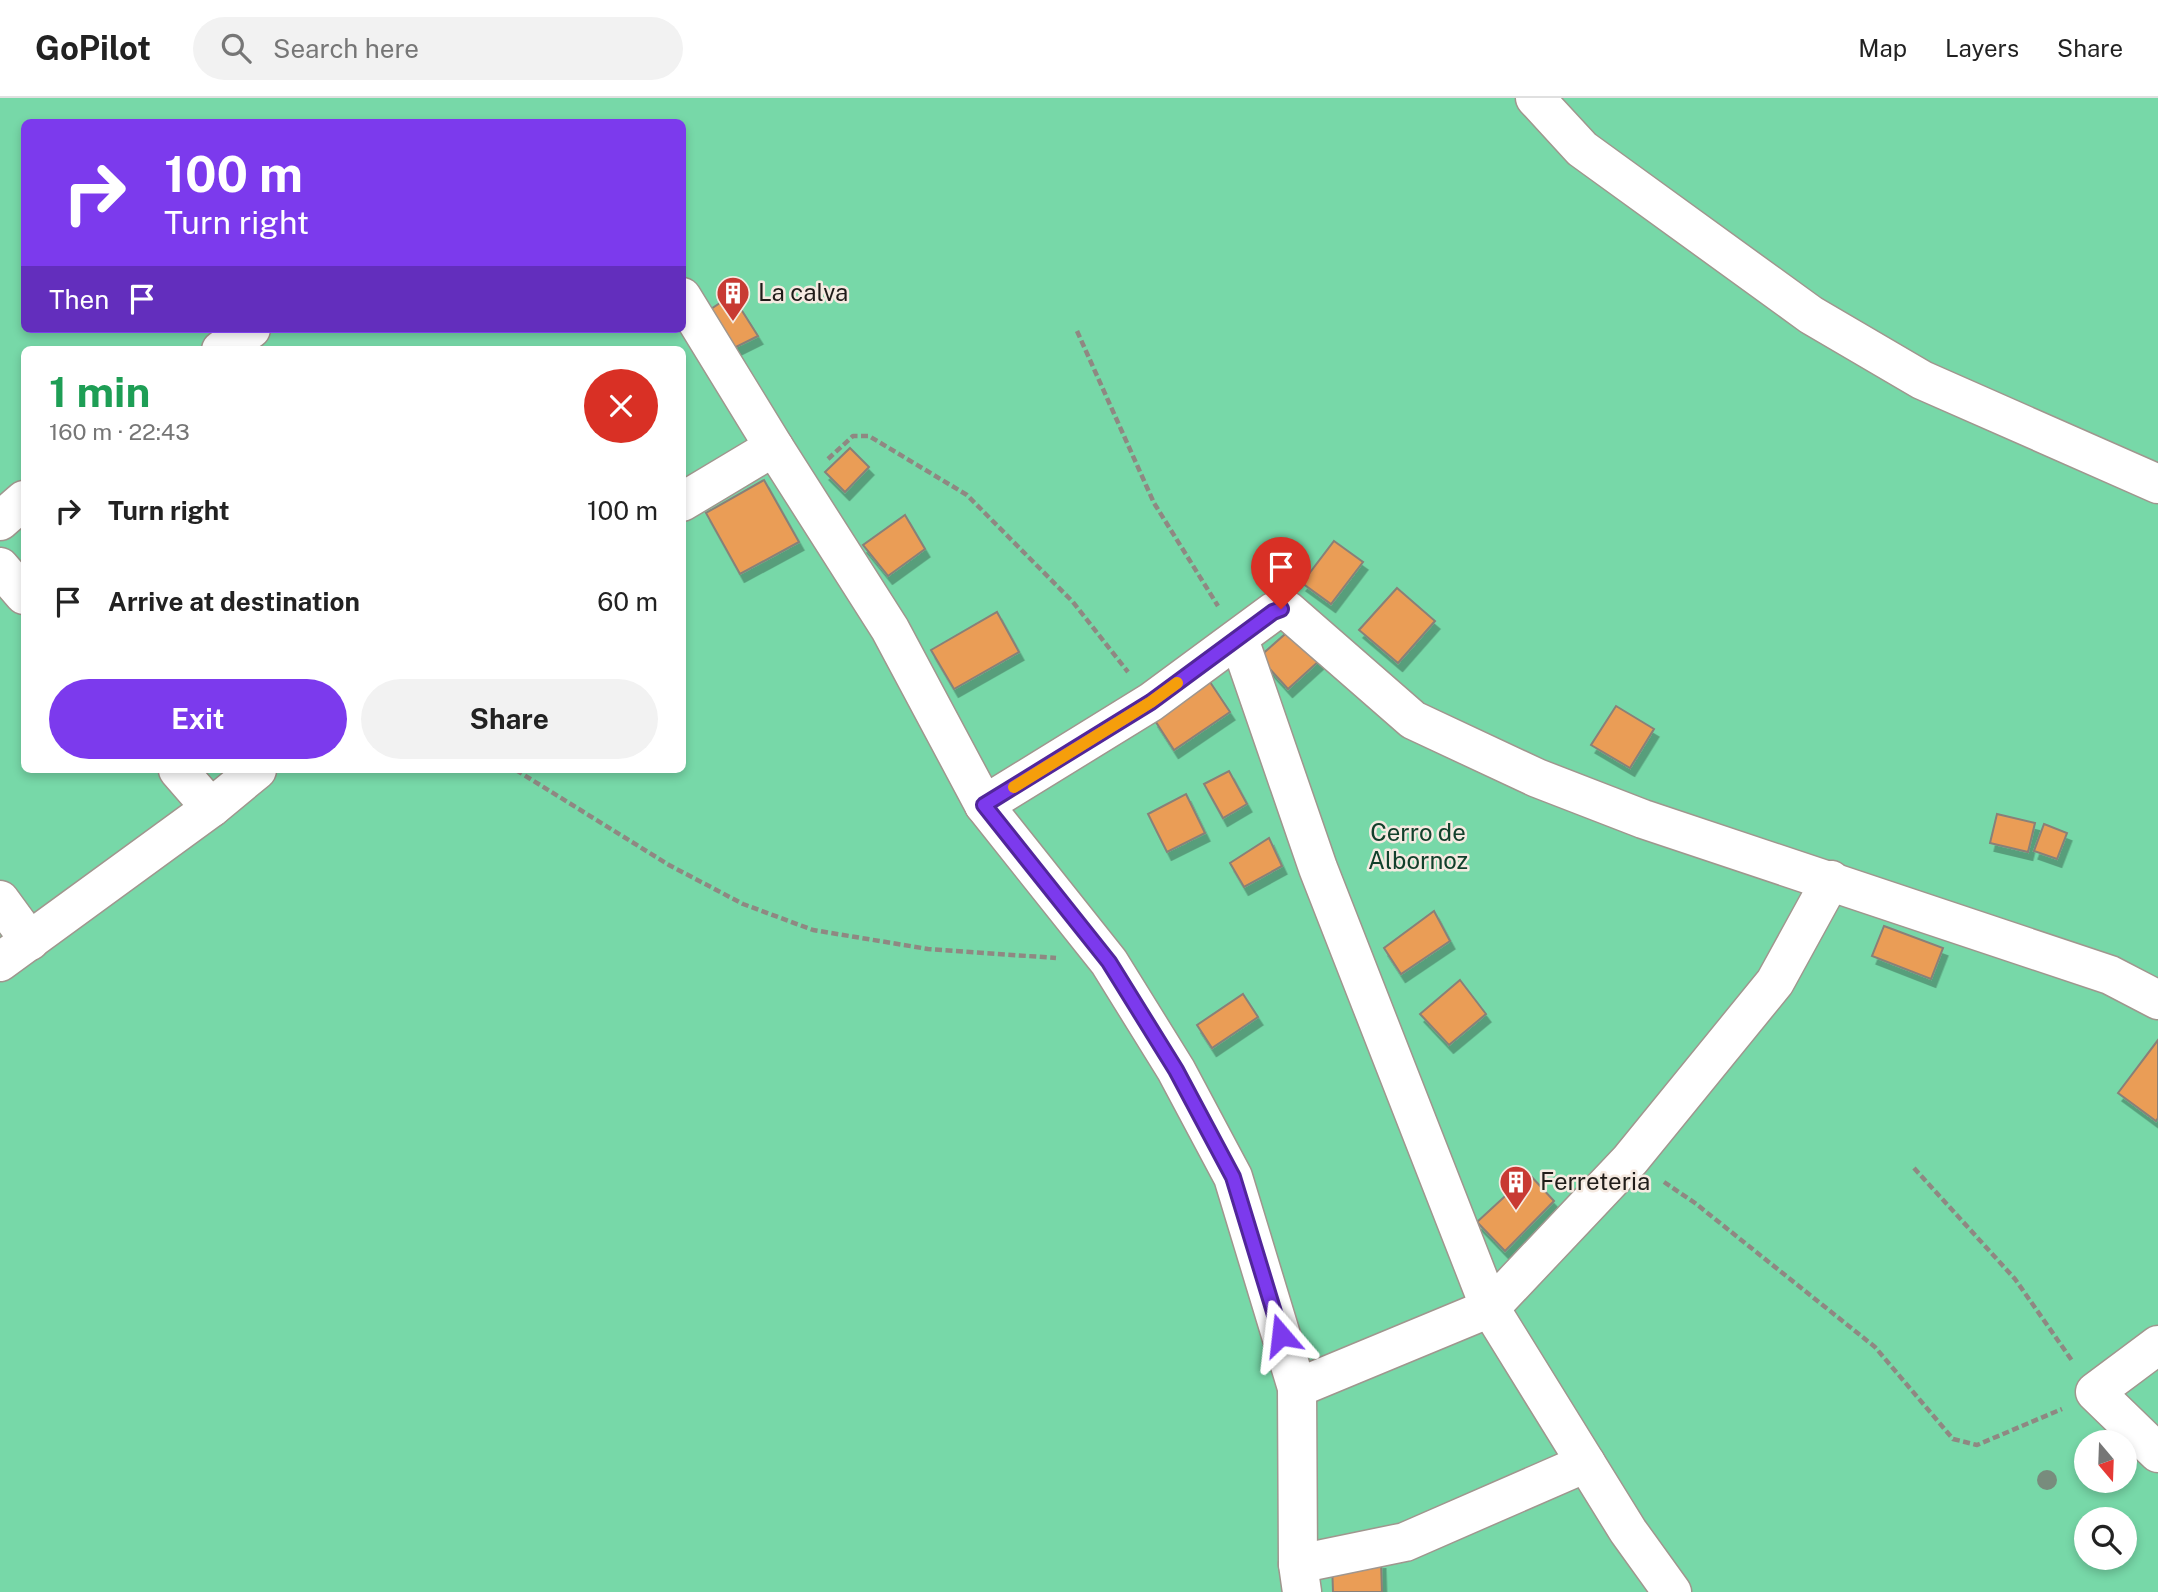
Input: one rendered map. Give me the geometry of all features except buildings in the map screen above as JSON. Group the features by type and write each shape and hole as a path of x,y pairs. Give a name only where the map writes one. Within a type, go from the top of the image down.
{"street":[{"path":"1535,98 1582,149 1811,315 1923,380 2158,484"},
{"path":"686,304 890,629 984,805 1109,962 1176,1070 1233,1177 1297,1388 1300,1578 1405,1542 1586,1463"},
{"path":"227,346 245,333"},
{"path":"686,500 774,447"},
{"path":"0,521 21,503"},
{"path":"0,567 21,592"},
{"path":"984,805 1151,702 1273,612 1281,609 1287,610 1413,720 1537,778 1643,819 2110,975 2158,1000"},
{"path":"1239,639 1318,868 1490,1308 1628,1531 1672,1592"},
{"path":"181,773 211,808"},
{"path":"0,900 15,952 211,808 253,773"},
{"path":"1297,1388 1490,1308 1630,1160 1775,982 1831,880"},
{"path":"2158,1345 2095,1392 2158,1453"}],"path":[{"path":"1077,331 1154,503 1239,639"},
{"path":"799,486 853,436 869,436 967,495 1073,602 1151,702"},
{"path":"521,773 669,865 743,904 813,930 928,950 1109,962"},
{"path":"1630,1160 1695,1203 1875,1348 1953,1439 1977,1445 2033,1423 2095,1392 2015,1279 1914,1168"}],"green space":[{"name":"Cerro de Albornoz","path":"0,98 2158,98 2158,1592 0,1592"}],"slow traffic":[{"path":"1014,787 1177,683"}],"place":[{"name":"La calva","path":"733,323"},
{"name":"Ferreteria","path":"1516,1212"}],"route":[{"path":"1281,609 1273,612 1151,702 984,805 1109,962 1176,1070 1233,1177 1281,1335"}]}
